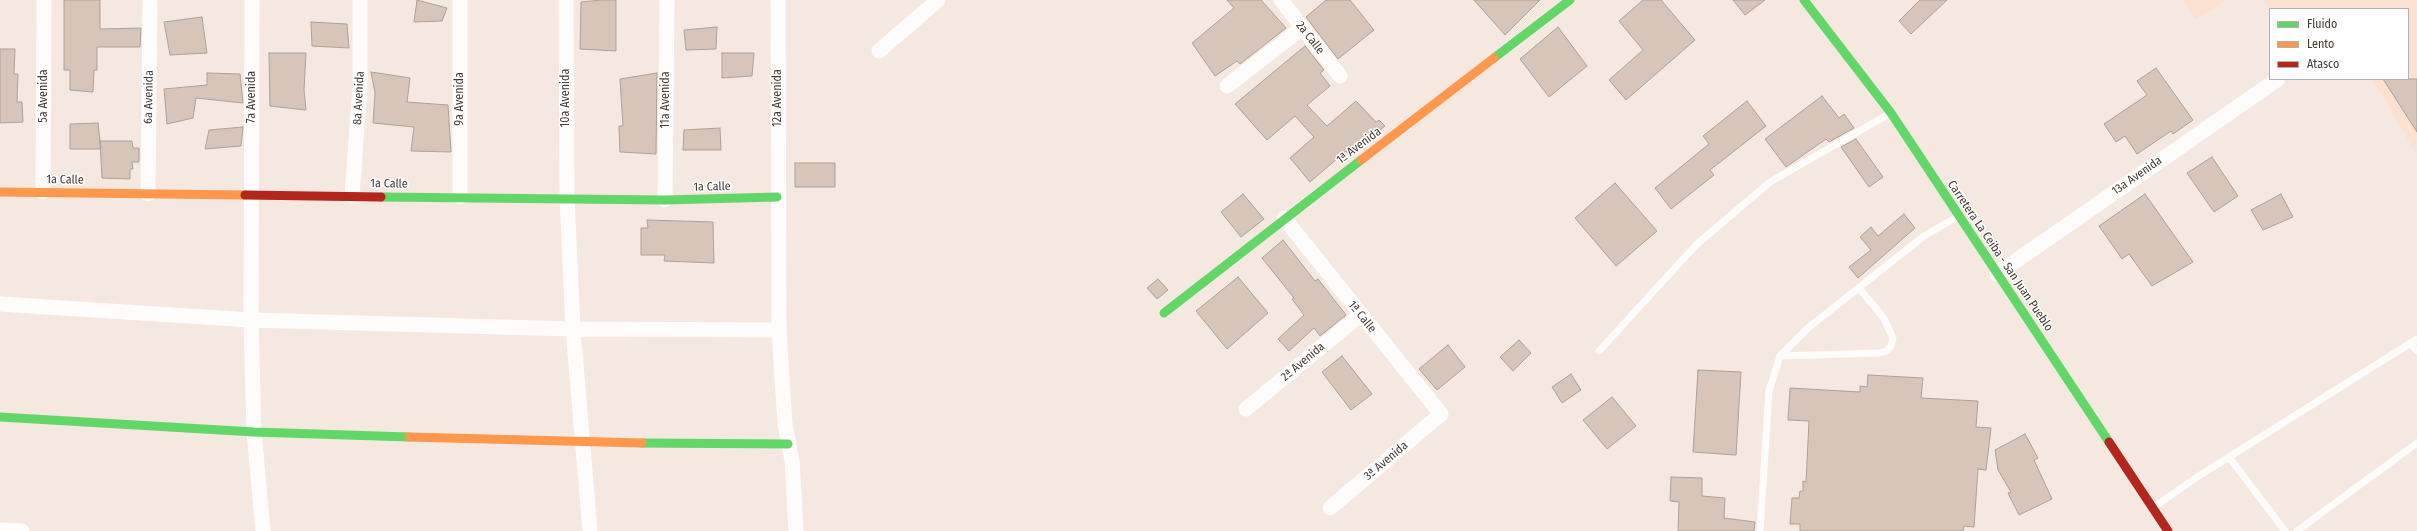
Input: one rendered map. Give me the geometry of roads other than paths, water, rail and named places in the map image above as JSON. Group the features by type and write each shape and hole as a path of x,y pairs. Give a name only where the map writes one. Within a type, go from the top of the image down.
{"street":[{"name":"5a Avenida","path":"43,192 44,0"},
{"name":"6a Avenida","path":"148,194 150,0"},
{"name":"7a Avenida","path":"252,0 251,320 254,432 263,531"},
{"name":"8a Avenida","path":"352,196 360,86 360,0"},
{"name":"9a Avenida","path":"460,0 460,197"},
{"name":"10a Avenida","path":"566,0 567,197 573,329 590,531"},
{"name":"11a Avenida","path":"666,200 667,0"},
{"name":"12a Avenida","path":"778,0 779,330 785,424 792,461 796,531"},
{"path":"879,51 938,0"},
{"name":"2a Calle","path":"1281,0 1340,76"},
{"name":"1ª Avenida","path":"1164,313 1284,218 1570,0"},
{"name":"Carretera La Ceiba - San Juan Pueblo","path":"1804,0 1891,113 2168,531"},
{"path":"1227,86 1302,28"},
{"name":"13a Avenida","path":"1997,274 2277,80"},
{"name":"1a Calle","path":"0,192 567,197 666,200 778,197"},
{"name":"1ª Calle","path":"1284,218 1360,315 1441,414"},
{"path":"0,304 251,320 573,329 779,330"},
{"name":"2ª Avenida","path":"1246,409 1360,315"},
{"name":"3ª Avenida","path":"1330,508 1441,414"},
{"path":"0,417 254,432 582,442 788,444"},
{"path":"0,530 22,531"}],"lane":[{"path":"1599,351 1696,245 1770,182 1891,113"},
{"path":"1760,531 1769,391 1780,356 1808,328 1924,236 1959,216"},
{"path":"1780,356 1879,353 1886,351 1891,346 1893,338 1883,317 1859,288"},
{"path":"2153,508 2417,338"},
{"path":"2410,343 2417,351"},
{"path":"2297,531 2417,443"},
{"path":"2230,457 2285,531"}]}
